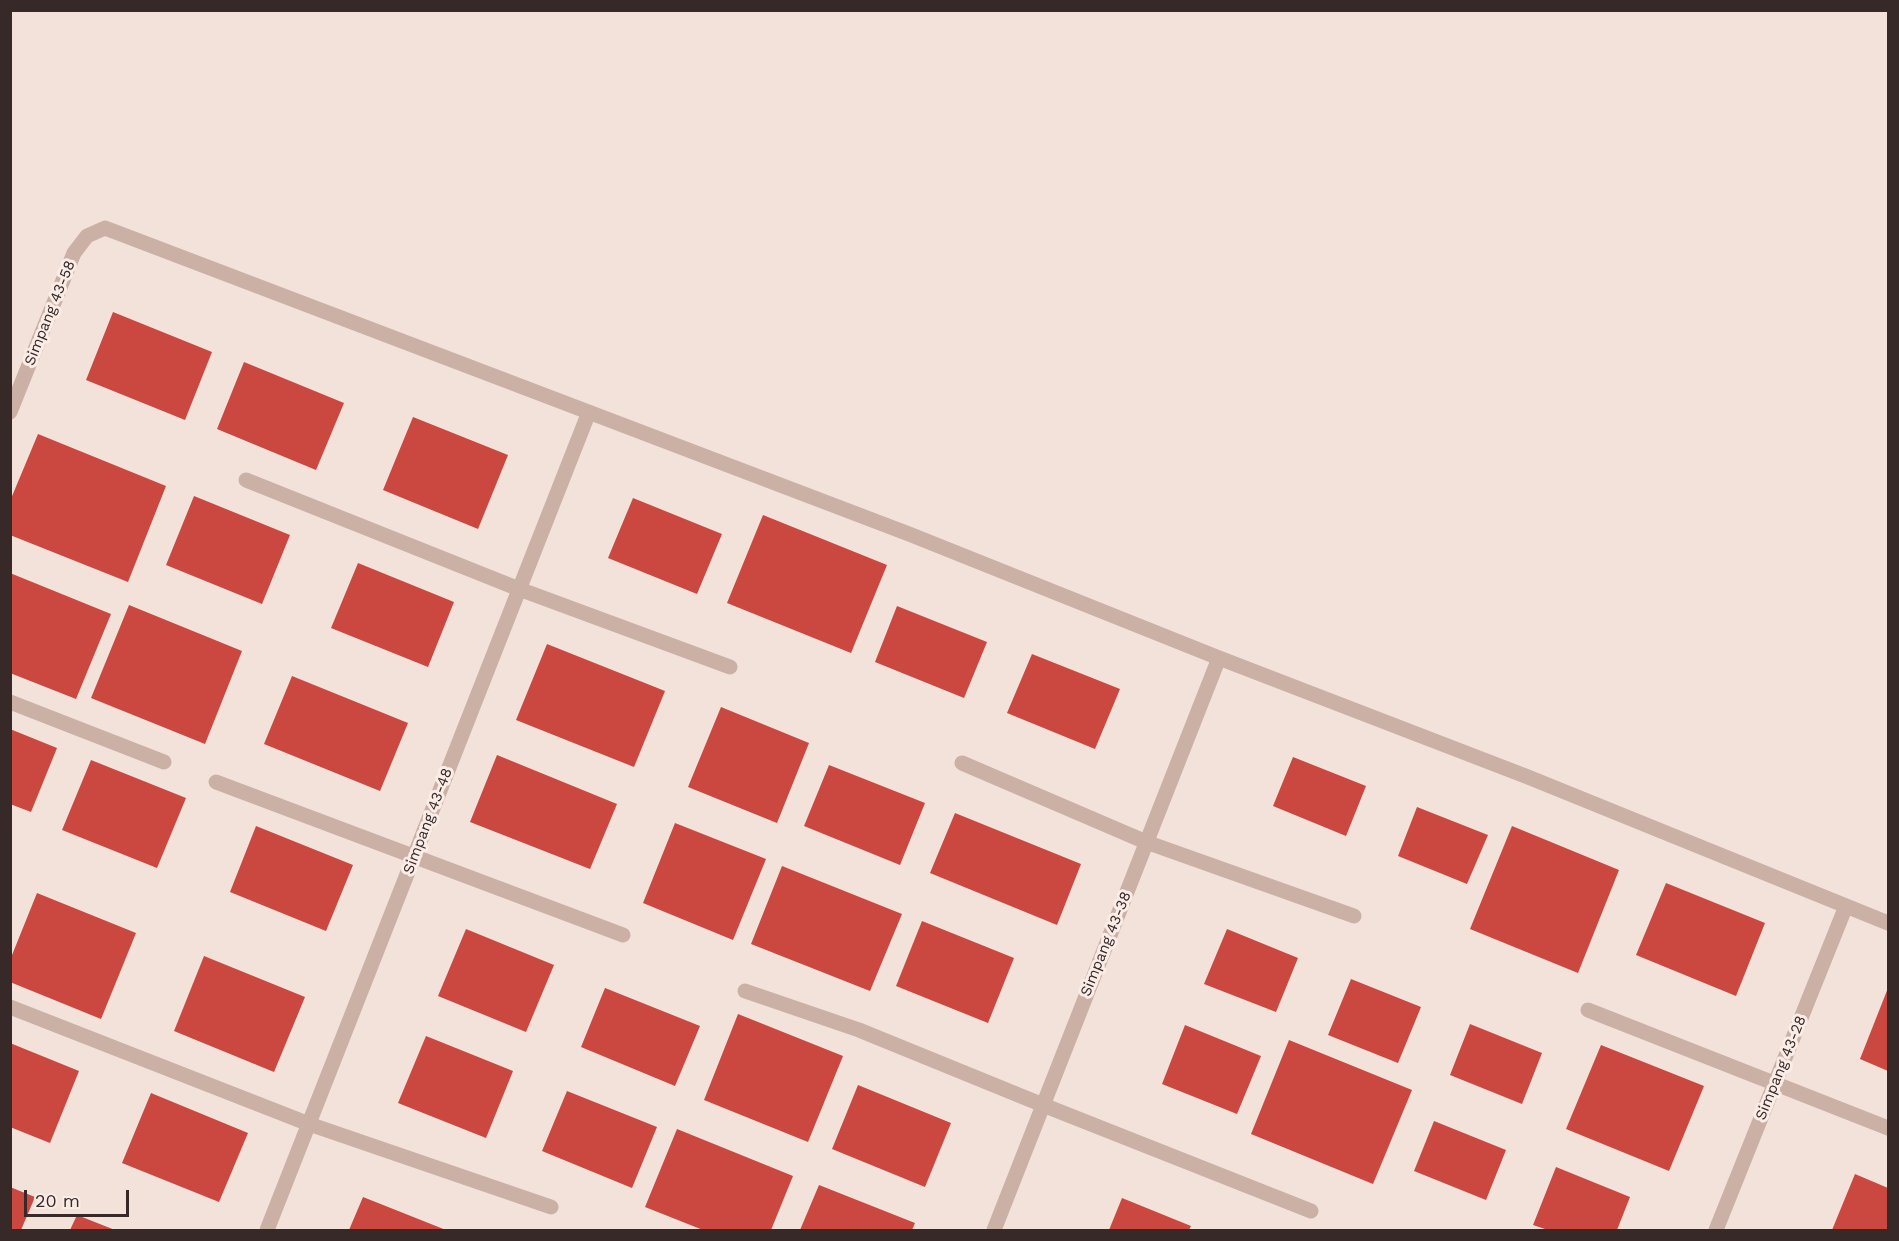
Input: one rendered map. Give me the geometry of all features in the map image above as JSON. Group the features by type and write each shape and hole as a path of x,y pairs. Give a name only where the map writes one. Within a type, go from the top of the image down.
{"street":[{"name":"Simpang 43-58","path":"10,412 74,253 87,236 105,228 589,412"},
{"name":"Simpang 43-48","path":"267,1230 589,412"},
{"path":"589,412 909,534 1888,922"},
{"path":"246,480 519,589 730,667"},
{"name":"Simpang 43-38","path":"993,1230 1219,658"},
{"path":"10,702 164,762"},
{"path":"962,763 1146,842 1354,916"},
{"path":"216,782 623,935"},
{"name":"Simpang 43-28","path":"1716,1230 1846,906"},
{"path":"745,991 860,1030 1311,1211"},
{"path":"10,1007 309,1124 551,1207"},
{"path":"1588,1010 1888,1128"}],"building":[{"path":"113,312 212,352 185,420 86,380"},
{"path":"244,362 344,403 316,470 217,429"},
{"path":"413,417 508,455 478,529 383,490"},
{"path":"38,434 166,486 128,582 10,535 10,501"},
{"path":"194,496 290,535 262,604 166,565"},
{"path":"633,498 722,534 697,594 608,558"},
{"path":"763,515 887,565 851,653 727,603"},
{"path":"358,563 454,602 428,667 331,628"},
{"path":"10,573 111,614 76,699 10,673"},
{"path":"129,605 242,651 205,744 91,698"},
{"path":"897,606 987,642 964,698 875,662"},
{"path":"547,644 665,691 634,767 516,720"},
{"path":"1032,654 1120,689 1095,749 1007,713"},
{"path":"292,676 408,723 380,791 264,744"},
{"path":"721,707 809,743 777,823 688,787"},
{"path":"10,729 57,748 31,812 10,804"},
{"path":"497,755 617,804 590,869 470,822"},
{"path":"1293,757 1366,786 1346,836 1273,806"},
{"path":"91,760 186,798 157,868 62,830"},
{"path":"829,765 925,803 900,865 804,826"},
{"path":"1417,807 1488,835 1467,884 1398,856"},
{"path":"955,813 1081,864 1057,925 930,873"},
{"path":"675,823 766,859 733,940 643,903"},
{"path":"256,826 353,865 326,931 230,892"},
{"path":"1512,826 1619,870 1578,973 1470,929"},
{"path":"782,866 902,914 870,991 751,944"},
{"path":"1666,883 1765,923 1736,996 1636,955"},
{"path":"37,893 136,933 101,1019 10,982 10,960"},
{"path":"922,921 1014,958 988,1023 896,986"},
{"path":"466,929 554,965 526,1032 438,996"},
{"path":"1227,929 1298,958 1276,1012 1204,984"},
{"path":"204,956 305,997 274,1072 174,1031"},
{"path":"1351,979 1421,1007 1398,1063 1328,1035"},
{"path":"605,988 700,1026 675,1086 581,1047"},
{"path":"1888,988 1888,1071 1860,1059"},
{"path":"738,1014 843,1056 808,1142 704,1100"},
{"path":"1470,1024 1542,1053 1522,1104 1450,1075"},
{"path":"1185,1025 1261,1056 1237,1114 1162,1084"},
{"path":"426,1036 513,1071 486,1138 398,1103"},
{"path":"1289,1040 1412,1090 1373,1184 1251,1134"},
{"path":"10,1043 79,1071 50,1143 10,1127"},
{"path":"1601,1045 1704,1086 1669,1171 1566,1129"},
{"path":"858,1085 951,1123 925,1187 832,1149"},
{"path":"567,1091 657,1127 632,1188 542,1151"},
{"path":"151,1093 248,1133 219,1202 122,1163"},
{"path":"1434,1121 1506,1150 1486,1200 1414,1171"},
{"path":"677,1129 793,1176 771,1230 703,1230 645,1207"},
{"path":"1556,1167 1630,1197 1617,1230 1548,1230 1533,1225"},
{"path":"1855,1174 1888,1188 1888,1230 1832,1230"},
{"path":"819,1185 915,1223 912,1230 800,1230"},
{"path":"10,1187 35,1197 21,1230 10,1230"},
{"path":"363,1197 446,1230 349,1230"},
{"path":"1122,1198 1191,1226 1189,1230 1109,1230"},
{"path":"77,1215 115,1230 70,1230"}]}
